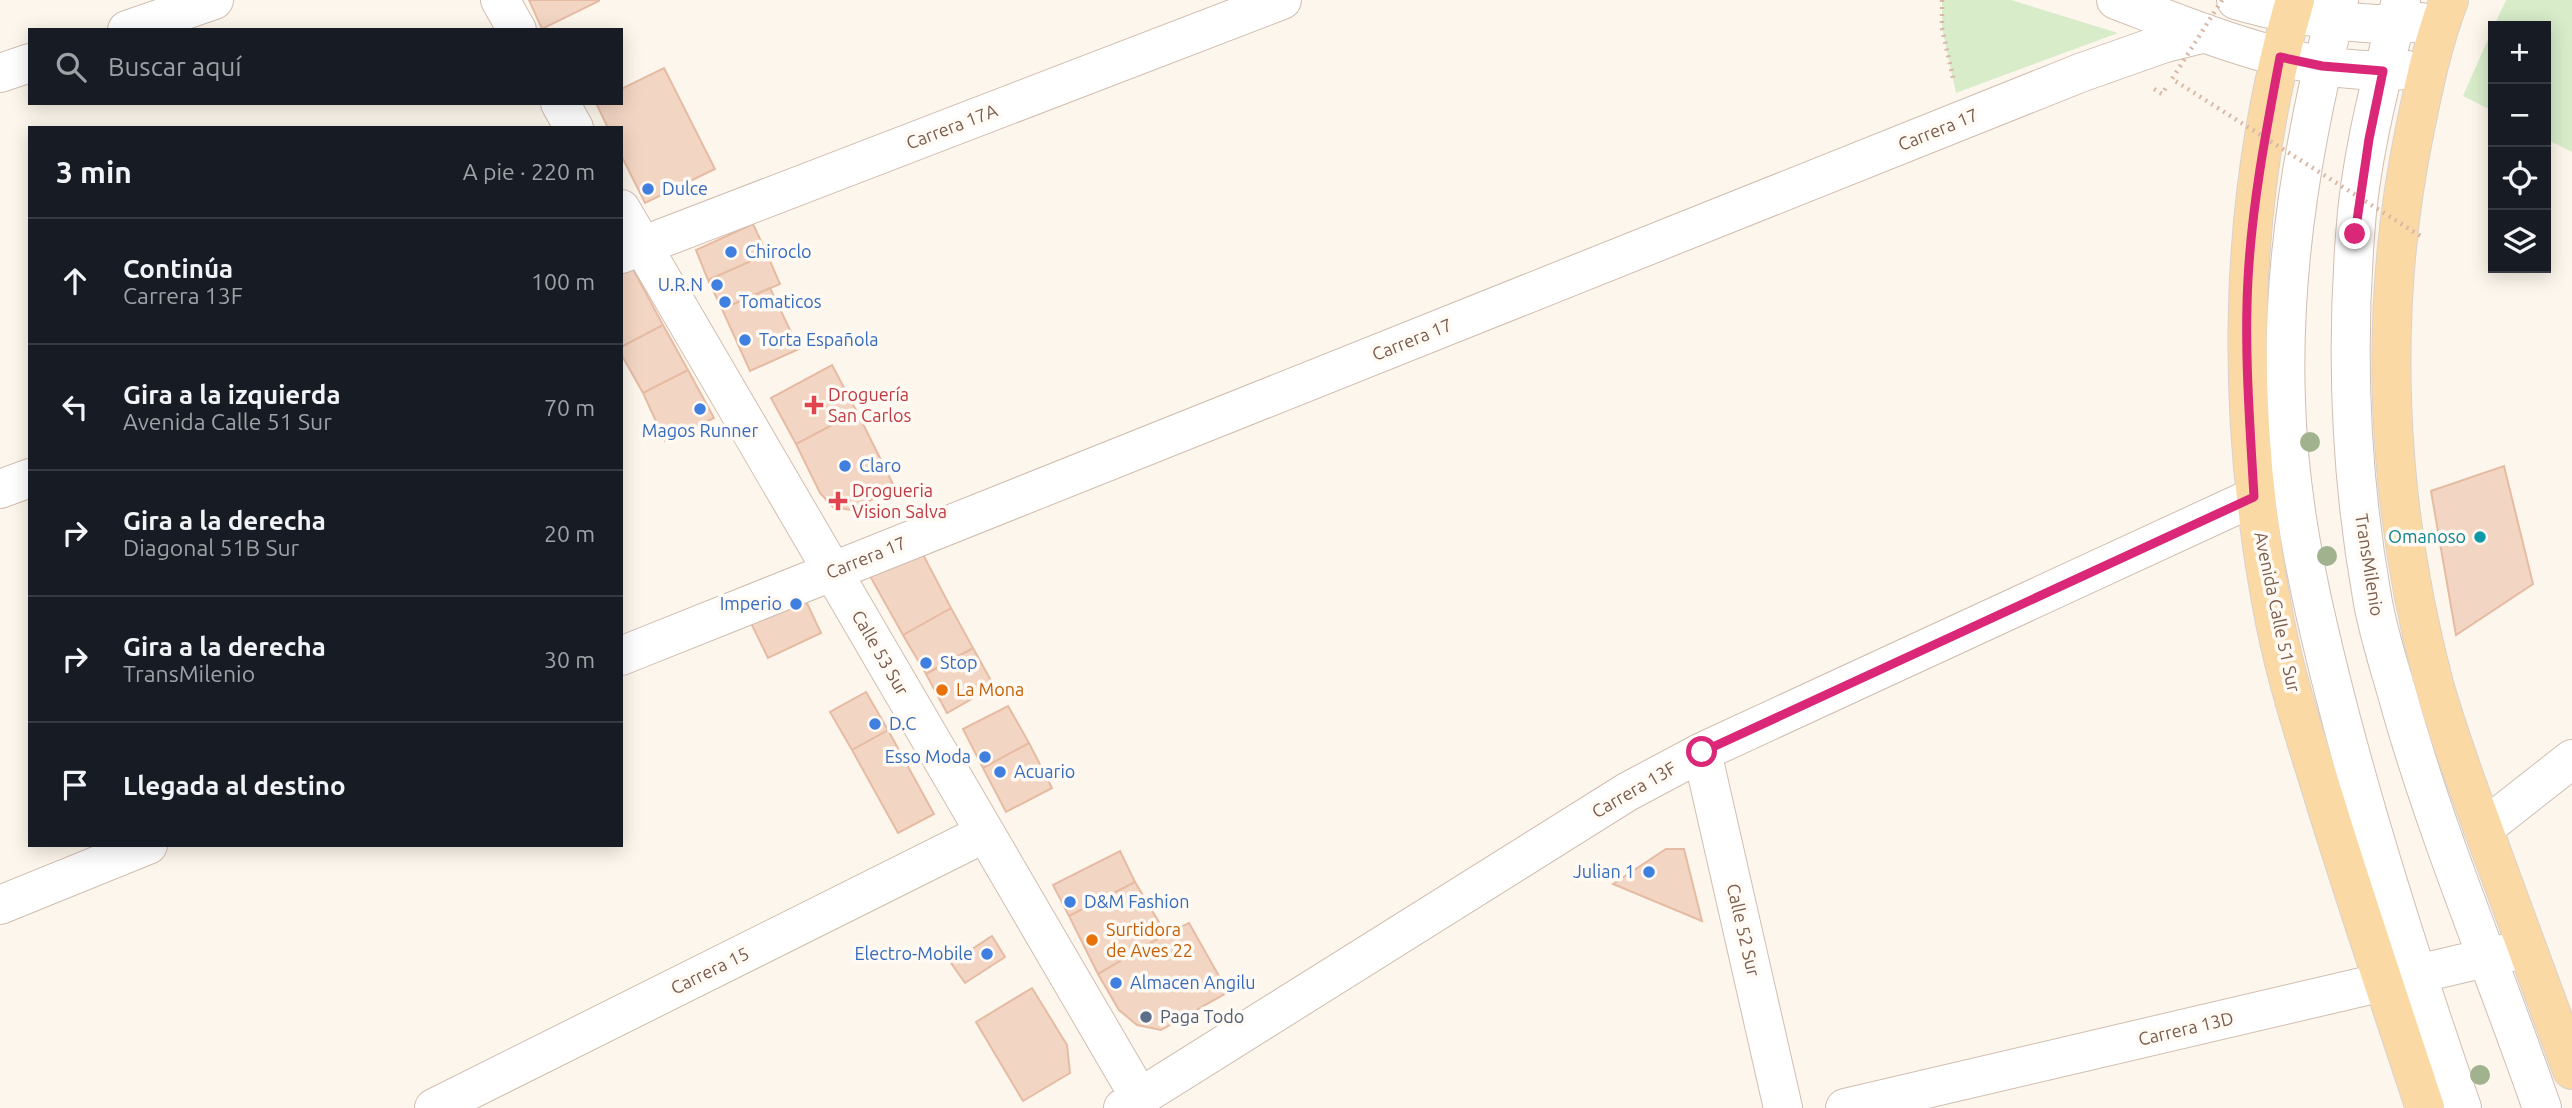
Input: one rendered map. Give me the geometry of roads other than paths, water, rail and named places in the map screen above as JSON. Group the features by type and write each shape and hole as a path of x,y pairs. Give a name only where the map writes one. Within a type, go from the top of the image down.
{"main road":[{"name":"Avenida Calle 51 Sur","path":"2293,7 2280,57 2258,172 2248,279 2248,397 2254,497 2275,624 2289,682 2343,862 2400,979 2425,1108"},
{"path":"2445,10 2428,68 2408,163 2398,230 2391,337 2395,456 2401,520 2415,601 2434,682 2456,756 2572,1070"}],"street":[{"path":"133,28 214,0"},
{"path":"500,0 516,28"},
{"name":"Carrera 17A","path":"632,250 1283,0"},
{"path":"2116,0 2280,57 2322,66 2383,71 2428,68"},
{"path":"2236,0 2293,7 2398,12 2445,10"},
{"path":"2336,9 2322,66 2295,207 2288,294 2286,400 2290,472 2297,528 2316,621 2359,784 2400,979 2462,1108"},
{"name":"TransMilenio","path":"2398,12 2369,139 2355,234 2351,331 2352,405 2363,537 2372,599 2405,722 2424,782 2542,1108"},
{"name":"Carrera 17","path":"623,655 1955,123 2134,54 2205,33"},
{"path":"0,73 28,64"},
{"path":"561,105 573,126"},
{"name":"Calle 53 Sur","path":"623,216 632,250 832,572 985,834 1151,1099"},
{"path":"0,489 28,479"},
{"name":"Carrera 13F","path":"1151,1099 1628,792 1702,752 2254,497"},
{"name":"Calle 52 Sur","path":"1702,752 1783,1108"},
{"path":"2483,829 2572,759"},
{"name":"Carrera 15","path":"434,1108 985,834"},
{"path":"0,905 143,847"},
{"name":"Carrera 13D","path":"1845,1108 2527,948"}],"place":[{"name":"Dulce","path":"648,189"},
{"name":"Chiroclo","path":"731,252"},
{"name":"U.R.N","path":"717,285"},
{"name":"Tomaticos","path":"725,302"},
{"name":"Torta Española","path":"745,340"},
{"name":"Droguería San Carlos","path":"814,405"},
{"name":"Magos Runner","path":"700,409"},
{"name":"Claro","path":"845,466"},
{"name":"Drogueria Vision Salva","path":"838,501"},
{"name":"Omanoso","path":"2480,537"},
{"name":"Imperio","path":"796,604"},
{"name":"Stop","path":"926,663"},
{"name":"La Mona","path":"942,690"},
{"name":"D.C","path":"875,724"},
{"name":"Esso Moda","path":"985,757"},
{"name":"Acuario","path":"1000,772"},
{"name":"Julian 1","path":"1649,872"},
{"name":"D&M Fashion","path":"1070,902"},
{"name":"Surtidora de Aves 22","path":"1092,940"},
{"name":"Electro-Mobile","path":"987,954"},
{"name":"Almacen Angilu","path":"1116,983"},
{"name":"Paga Todo","path":"1146,1017"}]}
